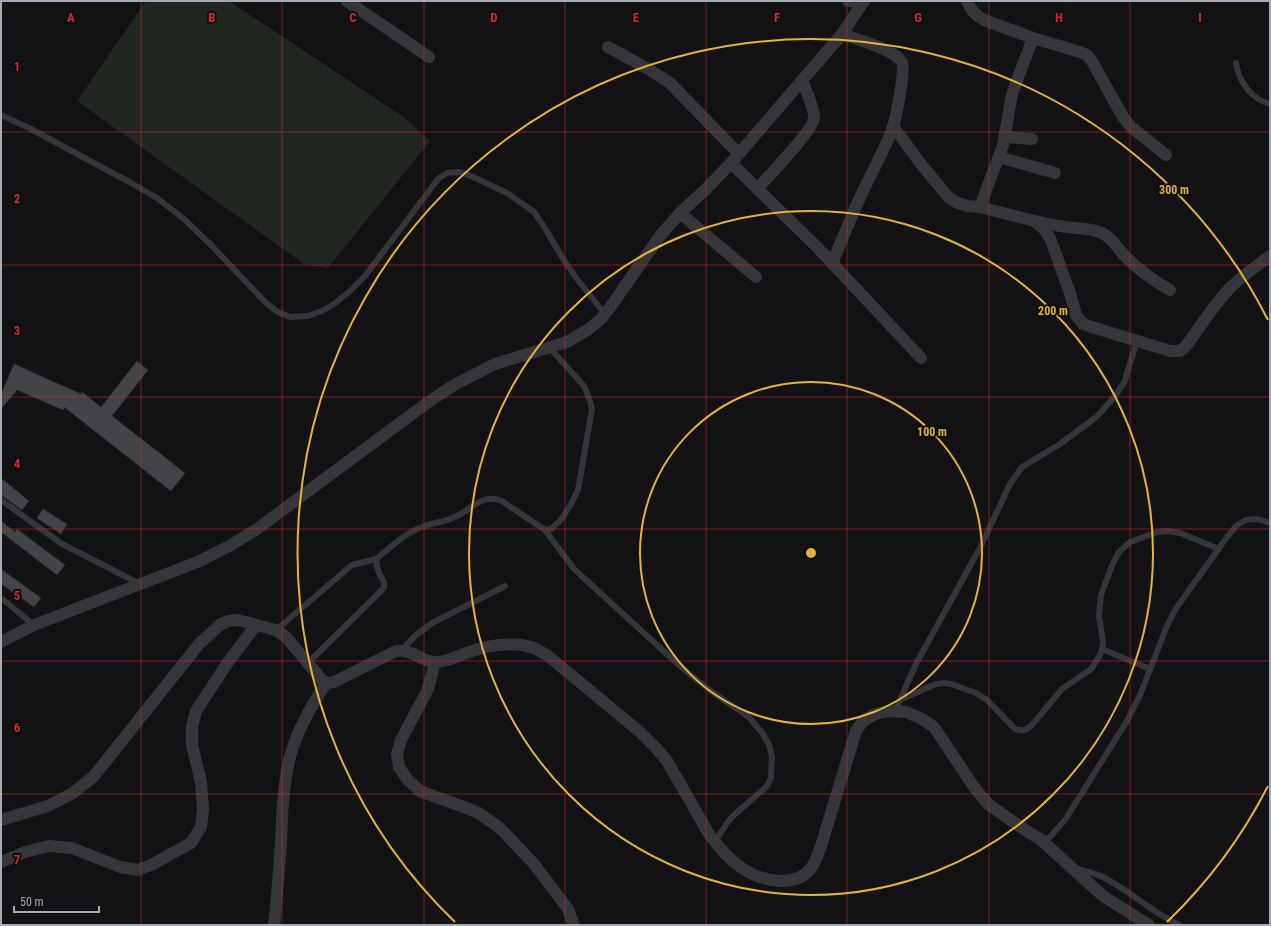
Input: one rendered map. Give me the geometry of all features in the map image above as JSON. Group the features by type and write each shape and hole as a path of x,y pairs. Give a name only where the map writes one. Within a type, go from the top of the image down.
{"street":[{"path":"348,1 429,57"},
{"path":"848,1 864,1"},
{"path":"1,642 34,625 200,561 231,545 257,530 426,403 454,385 495,364 568,342 589,329 605,314 655,242 680,213 706,189 739,154 842,34 864,1"},
{"path":"967,1 972,11 984,20 1033,38 1087,55 1123,117 1131,127 1166,155"},
{"path":"832,264 893,126 904,65 902,61 893,54 842,34"},
{"path":"980,207 1003,146 1012,94 1033,38"},
{"path":"608,47 670,83 739,154"},
{"path":"757,189 807,132 814,120 815,117 802,80"},
{"path":"893,126 948,198 967,206 980,207 1034,221 1059,226 1088,229 1102,233 1108,236 1127,258 1141,271 1157,283 1170,290"},
{"path":"1004,137 1032,139"},
{"path":"999,157 1055,173"},
{"path":"731,163 817,248 921,358"},
{"path":"680,213 756,277"},
{"path":"1034,221 1043,228 1050,238 1070,293 1076,315 1084,324 1170,351 1180,351 1186,346 1231,286 1270,256"},
{"path":"1,820 48,806 73,793 94,776 199,644 220,624 238,620 276,630 286,637 326,683 311,707 299,731 290,757 284,787 274,925"},
{"path":"1,862 25,852 49,846 72,848 120,867 138,870 153,864 191,843 201,826 204,809 201,782 192,745 192,727 196,711 226,665 256,625"},
{"path":"322,680 328,683 334,682 396,651 402,650 435,662 442,662 491,645 519,645 534,648 548,655 640,732 667,761 715,842 736,864 746,871 759,878 770,880 790,881 802,877 811,870 816,860 856,730 863,721 875,714 889,711 906,712 922,719 934,727 974,787 988,804 1040,839 1103,896 1149,925"},
{"path":"435,662 428,689 402,740 397,754 399,767 407,779 420,791 477,812 500,828 538,869 568,909 574,925"}],"lane":[{"path":"1236,63 1238,74 1248,90 1263,102 1270,104"},
{"path":"1,115 31,129 157,198 184,219 212,245 267,304 290,318 308,316 322,311 350,291 365,276 438,179 447,173 459,172 507,193 534,212 573,273 605,314"},
{"path":"895,711 916,664 980,546 1010,484 1022,467 1060,444 1095,418 1115,396 1124,383 1138,341"},
{"path":"545,530 551,529 561,520 578,490 592,409 584,386 549,347"},
{"path":"276,630 352,565 376,559 409,533 420,527 454,517 488,498 495,498 502,501 525,518 545,530 574,569 681,667 712,692 749,717 764,734 772,756 771,777 768,786 733,816 715,842"},
{"path":"1,500 62,544 140,584"},
{"path":"1040,839 1049,838 1056,832 1065,820 1127,721 1140,695 1167,626 1175,610 1219,549 1238,525 1246,520 1257,519 1270,523"},
{"path":"900,700 936,684 951,684 976,693 987,700 1015,729 1021,731 1026,730 1062,689 1091,669 1099,658 1103,640 1099,616 1101,595 1113,563 1119,552 1130,542 1158,532 1168,531 1180,533 1219,549"},
{"path":"308,663 384,588 385,585 376,567 376,559"},
{"path":"402,650 415,636 432,623 505,586"},
{"path":"1,598 34,625"},
{"path":"1102,649 1150,669"},
{"path":"1070,867 1102,877 1165,918 1179,925"}],"shaded area":[{"path":"146,1 229,1 405,118 430,141 328,268 304,264 77,101"}],"building":[{"path":"137,361 148,370 112,416 185,473 171,491 64,407 63,410 17,390 1,409 1,394 14,364 81,394 82,392 101,407"},
{"path":"1,478 29,501 22,510 1,495"},
{"path":"43,509 67,524 61,534 37,518"},
{"path":"1,521 15,532 17,529 65,565 57,575 1,532"},
{"path":"1,569 41,598 34,607 1,584"}]}
